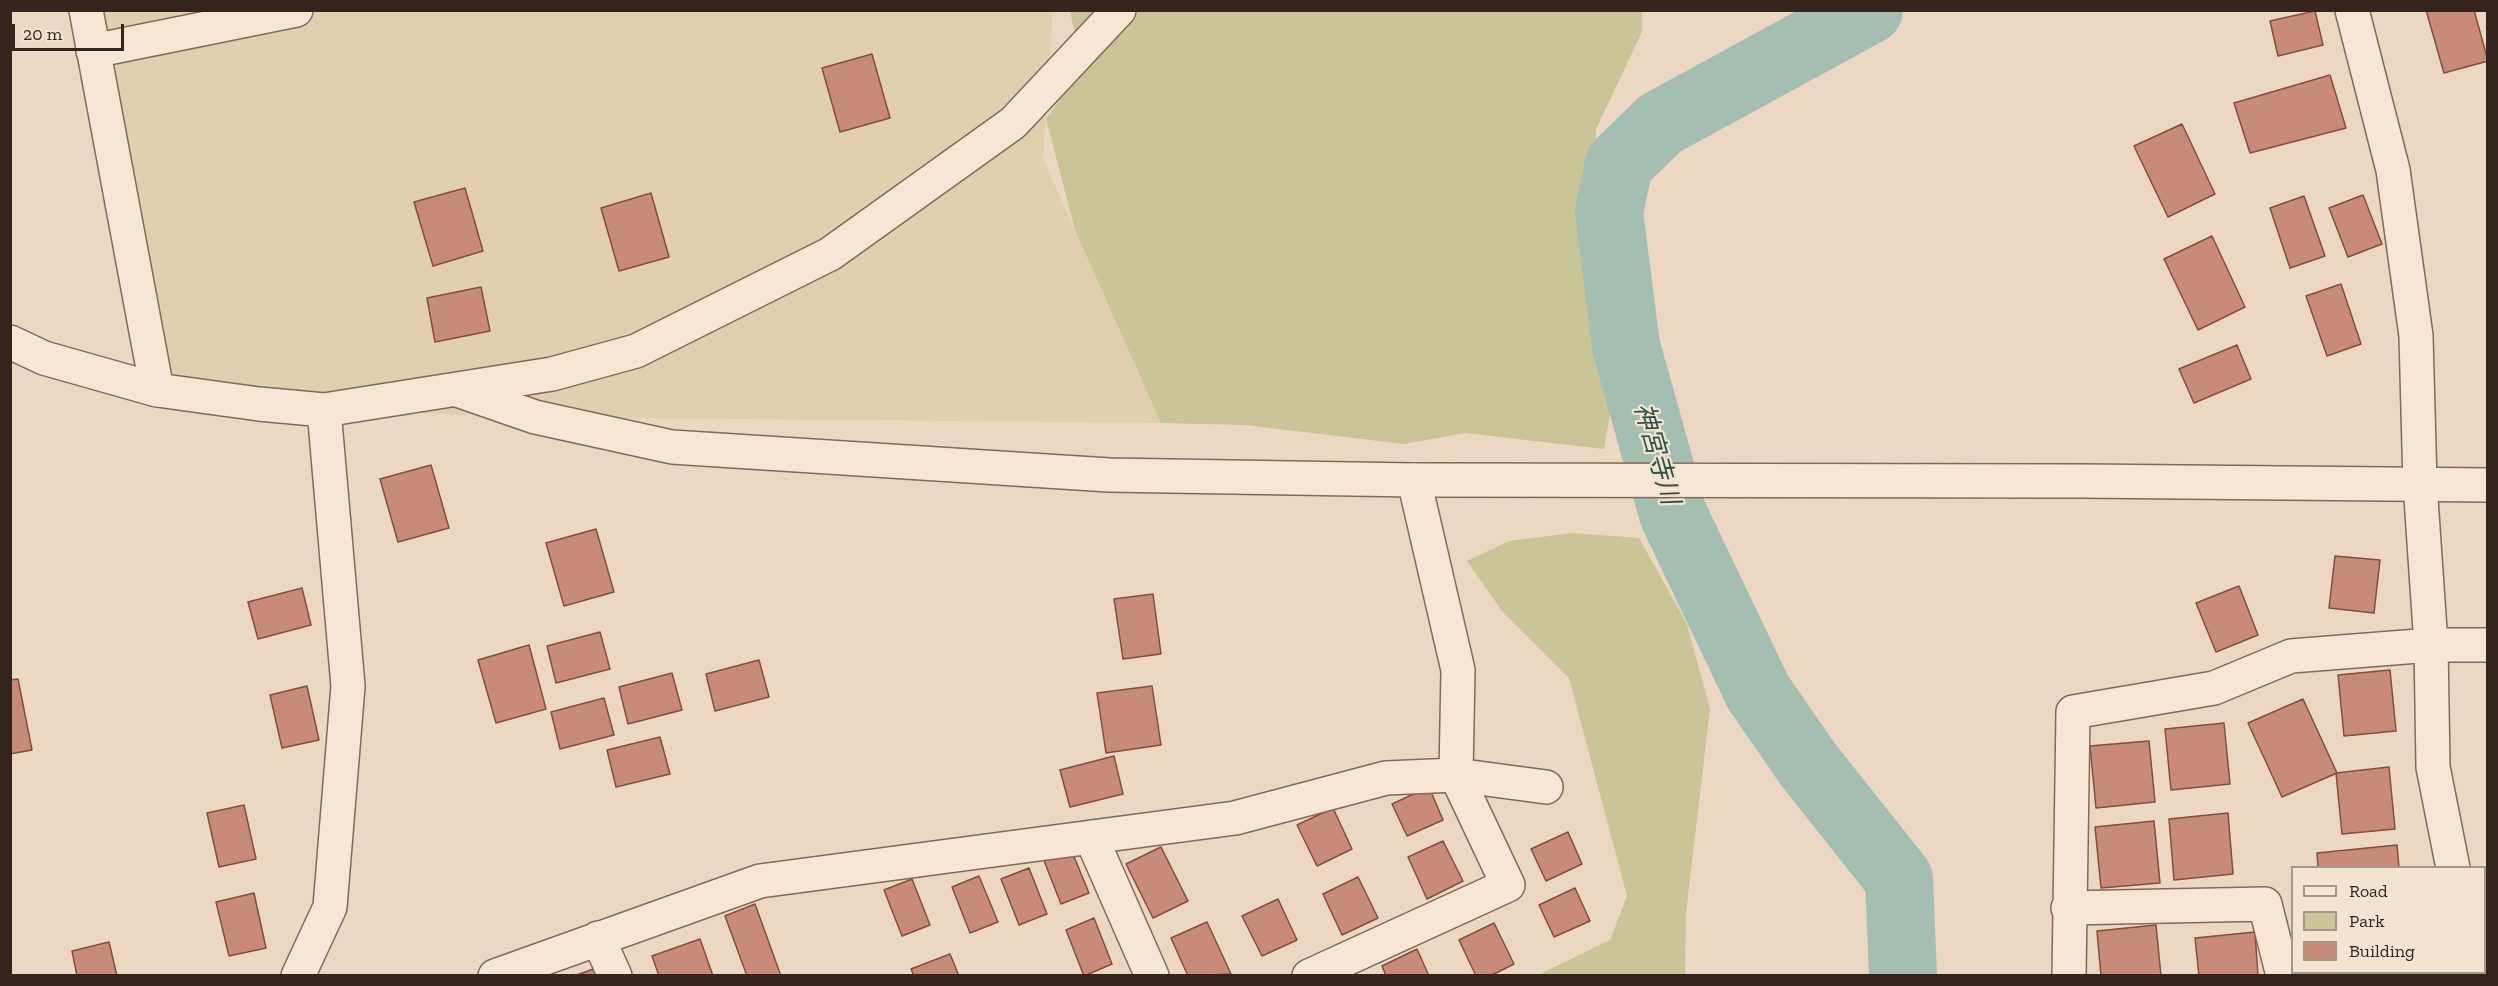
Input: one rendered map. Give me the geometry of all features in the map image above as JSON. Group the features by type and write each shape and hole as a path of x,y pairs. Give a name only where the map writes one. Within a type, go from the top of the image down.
{"street":[{"path":"86,10 157,390"},
{"path":"93,51 296,10"},
{"path":"10,342 44,358 157,390 324,410 460,391 552,374 636,351 830,254 1013,123 1119,10"},
{"path":"2352,10 2393,170 2416,336 2420,484 2431,645 2433,767 2453,866"},
{"path":"10,366 44,358"},
{"path":"460,391 535,417 672,447 1109,475 1414,480 1578,478 2487,485"},
{"path":"298,975 330,907 348,686 324,410"},
{"path":"1309,975 1508,885 1456,775 1458,670 1414,480"},
{"path":"2069,975 2068,908 2073,712 2214,688 2291,656 2431,645 2487,645"},
{"path":"495,975 760,881 1235,818 1386,778 1456,775 1546,787"},
{"path":"1091,837 1148,974"},
{"path":"2068,908 2265,904 2283,975"},
{"path":"598,938 615,975"}],"shaded area":[{"path":"86,11 1053,11 1043,159 1161,423 535,417 324,410 157,390"}],"green space":[{"path":"1070,11 1642,11 1642,32 1596,129 1595,245 1624,329 1604,449 1465,433 1404,444 1245,425 1161,423 1075,230 1046,119 1082,68"},
{"path":"1573,533 1639,538 1687,624 1710,709 1686,913 1685,975 1538,975 1610,940 1627,896 1569,678 1502,611 1467,561 1509,541"}],"building":[{"path":"2426,10 2474,10 2488,61 2444,73"},
{"path":"2315,11 2323,45 2278,56 2270,21"},
{"path":"872,54 890,118 840,132 822,68"},
{"path":"2330,75 2346,128 2250,153 2234,103"},
{"path":"2182,124 2215,194 2168,217 2134,146"},
{"path":"465,188 483,251 433,266 414,202"},
{"path":"651,193 669,257 619,271 601,208"},
{"path":"2363,195 2382,244 2348,257 2329,208"},
{"path":"2304,196 2325,256 2290,268 2270,208"},
{"path":"2212,236 2245,307 2198,330 2164,259"},
{"path":"2341,284 2361,344 2327,356 2306,296"},
{"path":"481,287 490,331 435,342 427,298"},
{"path":"2237,345 2251,379 2194,403 2179,369"},
{"path":"431,465 449,528 398,542 380,479"},
{"path":"596,529 614,592 564,606 546,543"},
{"path":"2335,556 2380,560 2374,613 2329,608"},
{"path":"2239,586 2258,635 2216,652 2196,603"},
{"path":"302,588 311,625 258,639 248,602"},
{"path":"1153,594 1161,654 1123,659 1114,599"},
{"path":"600,632 610,669 556,683 547,646"},
{"path":"529,645 546,709 496,723 478,660"},
{"path":"759,660 769,697 715,711 706,674"},
{"path":"2390,670 2396,731 2344,736 2338,675"},
{"path":"672,673 682,710 628,724 619,687"},
{"path":"18,679 32,750 10,754 10,680"},
{"path":"307,686 319,740 282,748 270,695"},
{"path":"1152,686 1161,745 1106,753 1097,693"},
{"path":"604,698 614,735 560,749 551,712"},
{"path":"2303,699 2337,773 2282,797 2248,723"},
{"path":"2224,723 2230,784 2171,790 2165,729"},
{"path":"660,737 670,774 616,787 607,750"},
{"path":"2149,741 2155,802 2096,808 2090,746"},
{"path":"1114,756 1123,794 1070,807 1060,770"},
{"path":"2389,767 2395,829 2342,834 2336,773"},
{"path":"1429,787 1443,820 1407,836 1392,804"},
{"path":"244,805 256,859 219,867 207,813"},
{"path":"1333,808 1352,849 1317,866 1297,825"},
{"path":"2228,813 2233,874 2174,880 2169,819"},
{"path":"2154,821 2160,883 2101,888 2095,827"},
{"path":"1568,832 1582,864 1546,881 1531,849"},
{"path":"1443,841 1463,881 1427,899 1408,857"},
{"path":"2397,845 2399,866 2318,866 2317,853"},
{"path":"1070,847 1089,893 1061,904 1043,858"},
{"path":"1161,847 1188,901 1153,918 1126,864"},
{"path":"1029,868 1047,914 1019,925 1001,879"},
{"path":"979,876 998,922 970,933 952,887"},
{"path":"1358,877 1378,918 1342,935 1323,894"},
{"path":"912,879 930,925 902,936 884,890"},
{"path":"1575,888 1590,921 1554,937 1539,905"},
{"path":"254,893 266,948 229,956 216,902"},
{"path":"1278,899 1297,940 1262,956 1242,916"},
{"path":"755,904 781,976 747,976 725,916"},
{"path":"1094,918 1112,964 1084,976 1066,930"},
{"path":"1207,922 1231,974 1188,976 1171,938"},
{"path":"1494,923 1514,964 1490,976 1476,976 1459,940"},
{"path":"2156,925 2161,976 2101,976 2097,931"},
{"path":"2255,932 2258,976 2199,976 2195,938"},
{"path":"700,939 713,976 659,976 652,956"},
{"path":"109,942 117,976 77,976 72,951"},
{"path":"1417,949 1429,976 1386,976 1382,966"},
{"path":"950,954 959,976 914,976 911,969"},
{"path":"596,968 599,976 574,976"},
{"path":"2324,974 2375,974 2375,976 2324,976"}],"waterway":[{"name":"神宮寺川","path":"1869,10 1660,124 1619,164 1609,212 1626,346 1673,514 1758,692 1807,763 1899,879 1903,976"}]}
